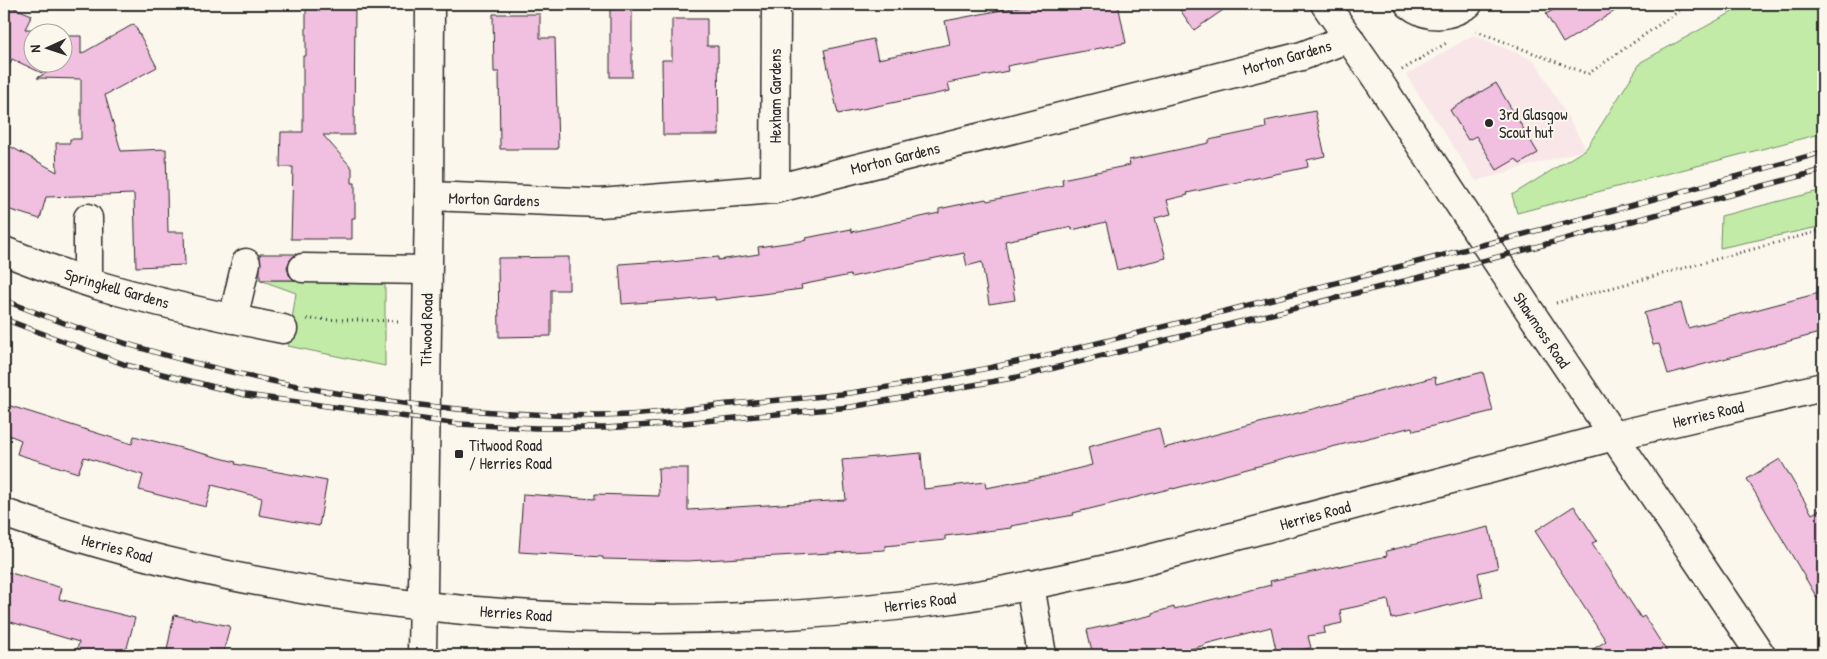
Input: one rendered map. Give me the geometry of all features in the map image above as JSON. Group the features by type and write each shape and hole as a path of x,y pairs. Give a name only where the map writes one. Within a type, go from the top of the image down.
{"street":[{"name":"Titwood Road","path":"422,655 430,4"},
{"name":"Hexham Gardens","path":"775,189 776,4"},
{"name":"Shawmoss Road","path":"1325,4 1761,655"},
{"path":"1409,4 1420,13 1465,14"},
{"name":"Morton Gardens","path":"429,196 600,202 775,189 1302,56 1349,38"},
{"path":"88,218 88,281"},
{"name":"Springkell Gardens","path":"4,251 50,269 105,287 233,319 283,329"},
{"path":"233,319 246,263"},
{"path":"303,268 428,270"},
{"name":"Herries Road","path":"4,513 55,531 179,565 297,588 423,606 582,617 702,619 879,608 948,600 1138,562 1614,436 1820,394"},
{"path":"1030,585 1042,655"}],"path":[{"path":"1379,82 1408,67 1465,14 1588,74 1690,4"},
{"path":"1529,310 1823,230"},
{"path":"283,329 290,319 426,321"}],"shaded area":[{"path":"1473,35 1535,61 1586,149 1476,181 1406,75"}],"green space":[{"path":"1747,4 1823,4 1823,133 1517,213 1512,195 1586,149 1641,62"},
{"path":"1823,190 1823,226 1720,248 1721,216"},
{"path":"260,280 385,281 385,366 288,346 296,293"}],"building":[{"path":"4,4 32,15 28,22 22,22 22,64 12,59 4,78"},
{"path":"306,4 355,4 354,135 323,135 352,168 352,183 355,183 355,218 352,218 352,239 291,239 293,167 280,167 281,132 303,132 303,56 306,56"},
{"path":"1033,4 1118,4 1126,43 1007,66 1008,71 948,83 950,91 838,114 824,50 873,39 878,59 950,44 945,21"},
{"path":"1176,4 1232,4 1194,30"},
{"path":"1563,4 1626,4 1563,43 1546,14"},
{"path":"610,8 632,8 632,77 610,77"},
{"path":"493,14 540,14 540,38 555,38 558,149 500,149 499,72 494,72"},
{"path":"672,19 707,19 707,46 718,46 719,135 663,135 662,60 672,60"},
{"path":"134,24 157,67 105,95 121,151 166,149 168,232 184,232 185,265 136,267 134,194 46,197 40,219 4,208 4,143 57,172 56,143 70,143 70,139 81,139 81,79 37,78 48,72 72,72 72,36 81,36 81,54"},
{"name":"3rd Glasgow Scout hut","path":"1496,83 1538,153 1520,164 1516,159 1497,170 1476,136 1468,140 1450,110"},
{"path":"1315,111 1325,156 1307,160 1308,167 1187,193 1188,195 1167,200 1171,214 1155,218 1166,258 1117,270 1106,222 1072,230 1072,227 1005,241 1015,300 989,304 982,262 967,266 964,253 851,277 850,275 801,285 802,289 715,300 715,297 622,304 619,264 662,261 662,263 718,257 718,260 759,254 758,247 807,240 806,238 851,229 852,232 939,213 939,209 1063,185 1062,179 1130,165 1129,160 1209,143 1209,140 1266,128 1265,121"},
{"path":"260,254 296,254 290,260 287,267 289,275 294,280 260,280"},
{"path":"569,257 569,290 551,290 551,336 499,337 498,258"},
{"path":"1823,292 1823,332 1668,374 1659,344 1653,345 1644,313 1681,303 1688,328"},
{"path":"1483,372 1493,411 1413,431 1412,427 1073,513 1074,515 1011,526 1011,528 945,536 945,540 885,546 885,550 687,561 603,559 603,557 519,552 523,494 595,499 595,494 659,496 658,468 688,468 688,510 846,500 842,460 921,453 924,489 985,482 986,488 1044,477 1092,465 1088,447 1159,428 1164,448 1435,377 1436,384"},
{"path":"4,404 132,444 134,436 236,462 235,464 327,481 319,526 259,515 262,498 212,485 206,507 139,490 143,475 84,457 78,473 17,454 21,440 4,433"},
{"path":"1780,459 1812,514 1823,508 1823,608 1747,479"},
{"path":"1574,506 1597,541 1592,543 1641,618 1644,616 1669,655 1584,655 1606,641 1535,531"},
{"path":"1489,527 1498,568 1478,573 1483,597 1392,619 1388,600 1340,610 1342,623 1324,627 1325,633 1308,636 1311,648 1277,654 1271,627 1170,655 1093,655 1087,630 1153,615 1153,613 1174,607 1174,609 1271,585 1270,581 1387,556 1386,551"},
{"path":"4,571 62,588 59,599 135,618 125,655 98,655 77,650 79,642 4,620"},
{"path":"174,615 230,626 223,655 166,655"}],"railway":[{"path":"4,300 146,350 296,386 372,399 523,414 598,416 647,414 729,404 850,393 901,385 1053,354 1396,268 1823,152"},
{"path":"4,319 126,365 246,395 459,424 536,428 605,428 683,423 851,407 1018,377 1449,270 1823,170"}],"place":[{"name":"3rd Glasgow Scout hut","path":"1489,123"},
{"name":"Titwood Road / Herries Road","path":"459,454"}]}
